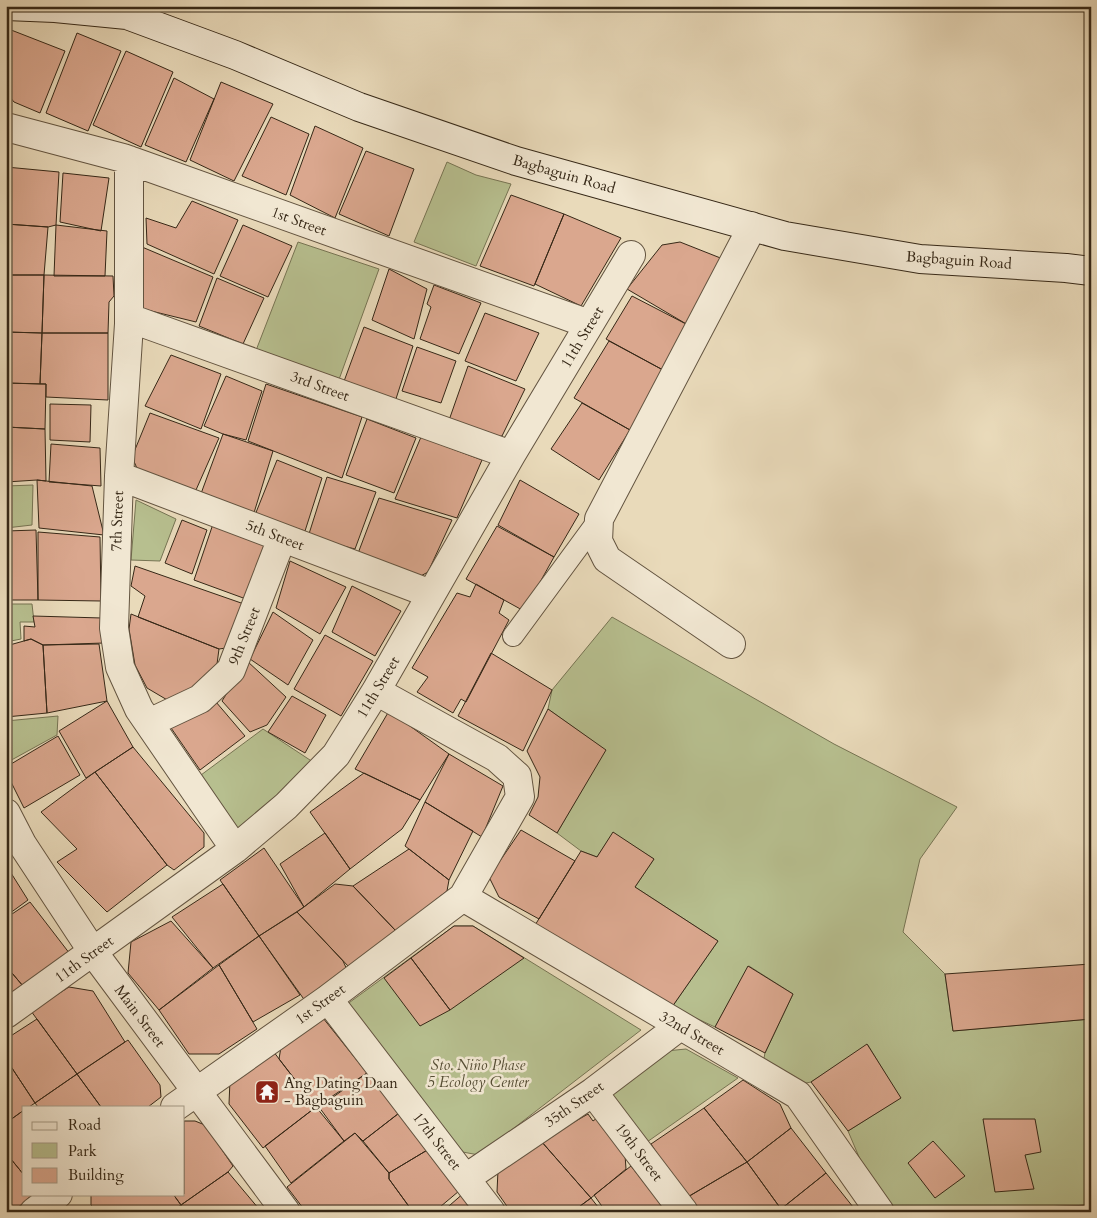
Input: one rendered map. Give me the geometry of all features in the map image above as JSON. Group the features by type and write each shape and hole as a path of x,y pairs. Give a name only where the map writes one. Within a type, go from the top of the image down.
{"street":[{"name":"Bagbaguin Road","path":"6,6 55,8 127,15 235,55 359,107 506,158 785,236 920,259 1091,271"},
{"name":"1st Street","path":"6,127 129,160 589,324"},
{"name":"7th Street","path":"129,160 129,318 119,476 114,628 120,667 139,709 235,848"},
{"path":"731,644 607,559 598,541 599,519 751,226"},
{"name":"11th Street","path":"6,1014 235,848 286,806 336,755 376,691 511,455 631,255"},
{"name":"3rd Street","path":"129,318 511,455"},
{"name":"5th Street","path":"119,476 431,594"},
{"name":"9th Street","path":"149,723 200,699 231,670 282,538"},
{"path":"376,691 497,758 517,776 520,796 463,897"},
{"name":"Main Street","path":"6,813 22,844 93,952 286,1212"},
{"name":"1st Street","path":"176,1106 196,1090 328,999 463,897"},
{"name":"32nd Street","path":"463,897 798,1095 880,1212"},
{"name":"17th Street","path":"328,999 491,1212"},
{"name":"35th Street","path":"466,1178 593,1092 680,1026"},
{"name":"19th Street","path":"593,1092 684,1212"},
{"path":"34,1212 55,1196"},
{"path":"60,1196 72,1212"}],"lane":[{"path":"513,636 599,519"}],"green space":[{"path":"447,162 476,175 511,184 476,266 414,242"},
{"path":"298,242 379,269 337,385 255,353"},
{"path":"33,485 32,525 6,528 6,486"},
{"path":"136,500 176,519 160,561 131,560"},
{"path":"6,604 32,604 34,622 20,622 21,639 6,642"},
{"path":"612,617 834,744 957,807 920,859 903,932 945,974 953,1031 1091,1019 1091,1205 1041,1207 1041,1212 895,1212 862,1164 848,1131 900,1098 868,1045 811,1082 801,1084 763,1063 765,1053 793,994 749,966 715,1027 672,1007 718,941 635,887 654,859 613,833 597,857 581,851 557,833 605,750 548,709 552,690"},
{"path":"58,716 57,735 6,763 6,721"},
{"path":"263,729 313,762 280,798 239,831 201,775"},
{"name":"Sto. Niño Phase 5 Ecology Center","path":"454,926 473,926 641,1030 479,1155 457,1151 346,1005"},
{"path":"686,1049 738,1078 647,1142 611,1093 666,1051"}],"building":[{"path":"6,28 65,51 40,113 14,102 6,92"},
{"path":"77,33 121,51 88,131 46,113"},
{"path":"126,51 173,72 141,147 93,125"},
{"path":"174,78 214,99 186,162 145,145"},
{"path":"221,82 273,104 234,181 190,160"},
{"path":"271,117 309,134 286,195 242,176"},
{"path":"315,126 363,148 335,218 290,195"},
{"path":"366,151 414,169 389,236 339,214"},
{"path":"6,167 59,172 56,225 48,227 6,224"},
{"path":"63,173 109,178 101,231 60,222"},
{"path":"511,195 564,214 534,286 480,266"},
{"path":"192,201 238,220 214,274 147,244 146,218 176,228"},
{"path":"564,214 621,238 581,306 535,284"},
{"path":"6,224 48,227 44,275 6,275"},
{"path":"56,225 107,231 105,276 54,276"},
{"path":"243,225 292,246 268,297 220,276"},
{"path":"680,242 723,259 688,325 627,289 662,245"},
{"path":"142,247 213,277 196,322 143,309"},
{"path":"389,269 427,289 414,339 372,320"},
{"path":"6,275 44,275 42,333 6,332"},
{"path":"44,275 113,276 114,296 109,302 108,333 42,333"},
{"path":"217,278 264,298 243,344 199,326"},
{"path":"434,285 481,303 459,354 420,339 431,307 427,304"},
{"path":"632,296 686,324 663,370 606,339"},
{"path":"485,313 539,333 516,381 465,361"},
{"path":"364,327 413,346 394,405 343,384"},
{"path":"6,332 42,333 40,384 6,383"},
{"path":"42,333 108,333 108,400 46,397 46,384 40,384"},
{"path":"609,341 663,370 630,430 574,398"},
{"path":"417,347 456,361 441,403 402,391"},
{"path":"171,355 221,374 201,429 145,406"},
{"path":"468,366 525,389 502,436 492,438 447,426"},
{"path":"226,376 262,391 246,440 223,434 204,426"},
{"path":"6,383 46,384 45,429 6,427"},
{"path":"266,384 362,417 342,478 248,441"},
{"path":"582,403 630,430 599,480 551,449"},
{"path":"50,404 91,405 90,442 50,440"},
{"path":"150,413 219,438 192,499 140,475 132,457"},
{"path":"367,419 416,438 394,493 346,475"},
{"path":"6,427 45,429 46,481 6,482"},
{"path":"223,434 273,451 253,516 199,499"},
{"path":"421,437 482,460 457,518 395,499"},
{"path":"51,444 100,448 101,486 49,482"},
{"path":"277,460 322,478 305,531 255,515"},
{"path":"327,477 376,492 355,549 308,537"},
{"path":"37,480 92,486 104,535 39,528"},
{"path":"520,480 579,514 554,557 498,525"},
{"path":"379,498 452,520 428,572 417,578 357,556"},
{"path":"182,520 207,530 192,574 165,563"},
{"path":"213,524 267,545 246,599 194,580"},
{"path":"497,526 554,557 524,611 466,579"},
{"path":"36,530 38,600 6,600 6,531"},
{"path":"38,532 100,537 101,601 38,600"},
{"path":"290,561 346,587 320,634 276,608"},
{"path":"135,566 244,604 226,648 219,649 138,617 145,596 131,586"},
{"path":"476,584 504,600 499,613 509,620 466,702 461,699 453,713 417,692 428,677 412,668 457,593 470,597"},
{"path":"352,586 401,611 375,656 332,632"},
{"path":"273,612 313,640 288,685 250,659"},
{"path":"131,614 219,649 217,664 195,690 169,701 147,688 135,665 129,629"},
{"path":"33,616 102,618 104,643 43,645 31,639 24,641 24,626 35,627"},
{"path":"325,635 373,661 341,716 294,689"},
{"path":"31,639 43,645 47,713 6,717 6,646"},
{"path":"99,644 107,701 47,713 43,645"},
{"path":"491,653 552,690 523,751 458,716"},
{"path":"247,661 286,697 267,725 250,732 222,701"},
{"path":"292,696 326,715 305,753 268,732"},
{"path":"107,701 133,747 86,778 59,731"},
{"path":"216,702 245,736 200,770 169,725"},
{"path":"548,709 606,750 557,833 529,815 538,797 540,777 527,751"},
{"path":"389,711 449,754 420,800 355,769"},
{"path":"58,736 80,775 24,808 6,772 6,767"},
{"path":"133,747 204,833 204,847 174,870 167,865 95,772"},
{"path":"449,754 503,786 482,837 425,802"},
{"path":"95,772 167,865 107,912 57,862 77,849 41,812"},
{"path":"364,773 420,800 402,829 350,869 310,812"},
{"path":"425,802 473,831 449,880 405,846"},
{"path":"521,830 575,861 539,919 499,897 489,877"},
{"path":"613,832 654,859 635,887 718,941 672,1007 532,930 581,851 597,857"},
{"path":"325,833 350,869 304,907 280,864"},
{"path":"264,848 304,907 259,936 220,880"},
{"path":"409,849 449,880 447,891 396,931 353,886"},
{"path":"6,865 28,900 6,916"},
{"path":"223,884 259,936 213,968 172,917"},
{"path":"335,884 353,886 396,931 349,967 297,912"},
{"path":"30,902 70,954 23,986 6,966 6,918"},
{"path":"297,912 343,961 349,974 308,1005 259,936"},
{"path":"171,921 213,968 159,1010 128,973 131,942"},
{"path":"454,926 473,926 524,958 450,1010 411,958"},
{"path":"259,936 300,995 253,1022 219,965"},
{"path":"411,958 450,1010 420,1026 384,978"},
{"path":"1091,964 1091,1019 953,1031 945,974"},
{"path":"219,965 257,1029 219,1054 189,1054 159,1010"},
{"path":"6,966 23,986 6,996"},
{"path":"748,966 793,994 765,1053 715,1027"},
{"path":"69,987 93,991 125,1042 77,1074 31,1011"},
{"path":"323,1018 367,1073 316,1107 279,1059 281,1047"},
{"path":"37,1019 77,1074 35,1103 6,1059 6,1039"},
{"path":"128,1040 160,1085 161,1097 149,1106 100,1106 77,1074"},
{"path":"867,1044 901,1098 848,1131 811,1082"},
{"name":"Ang Dating Daan - Bagbaguin","path":"273,1051 316,1107 263,1148 229,1104 230,1080"},
{"path":"6,1059 35,1103 30,1106 22,1106 22,1111 6,1123"},
{"path":"372,1072 403,1110 363,1141 355,1133 344,1141 319,1107 367,1073"},
{"path":"77,1074 100,1106 37,1106 35,1103"},
{"path":"743,1080 780,1104 791,1128 747,1162 704,1108"},
{"path":"316,1107 344,1141 291,1183 265,1146"},
{"path":"704,1108 747,1162 686,1198 651,1144"},
{"path":"403,1110 434,1146 389,1173 363,1141"},
{"path":"22,1111 22,1173 6,1153 6,1123"},
{"path":"588,1114 593,1121 597,1118 625,1155 626,1169 591,1198 541,1141"},
{"path":"983,1119 1035,1119 1041,1152 1025,1155 1034,1189 995,1192"},
{"path":"185,1121 195,1121 205,1125 233,1166 228,1172 181,1205 174,1196 185,1196"},
{"path":"791,1128 826,1173 781,1209 747,1162"},
{"path":"355,1133 389,1173 389,1179 413,1212 306,1212 287,1187"},
{"path":"541,1141 591,1198 572,1212 511,1212 497,1192 498,1170"},
{"path":"933,1141 965,1176 935,1198 908,1163"},
{"path":"434,1146 465,1186 434,1212 413,1212 389,1179 389,1173"},
{"path":"6,1153 22,1173 22,1196 31,1196 13,1212 6,1212"},
{"path":"747,1162 781,1209 778,1212 697,1212 686,1198"},
{"path":"631,1166 667,1212 606,1212 594,1195"},
{"path":"228,1172 259,1209 256,1212 187,1212 181,1205"},
{"path":"826,1173 857,1212 784,1212 781,1209"},
{"path":"465,1192 478,1212 442,1212"},
{"path":"91,1196 174,1196 181,1205 172,1212 98,1212 91,1205"},
{"path":"591,1198 602,1212 572,1212"},
{"path":"181,1205 187,1212 172,1212"},
{"path":"1091,1205 1091,1212 1041,1212 1041,1207"}],"place":[{"name":"Ang Dating Daan - Bagbaguin","path":"267,1092"}]}
